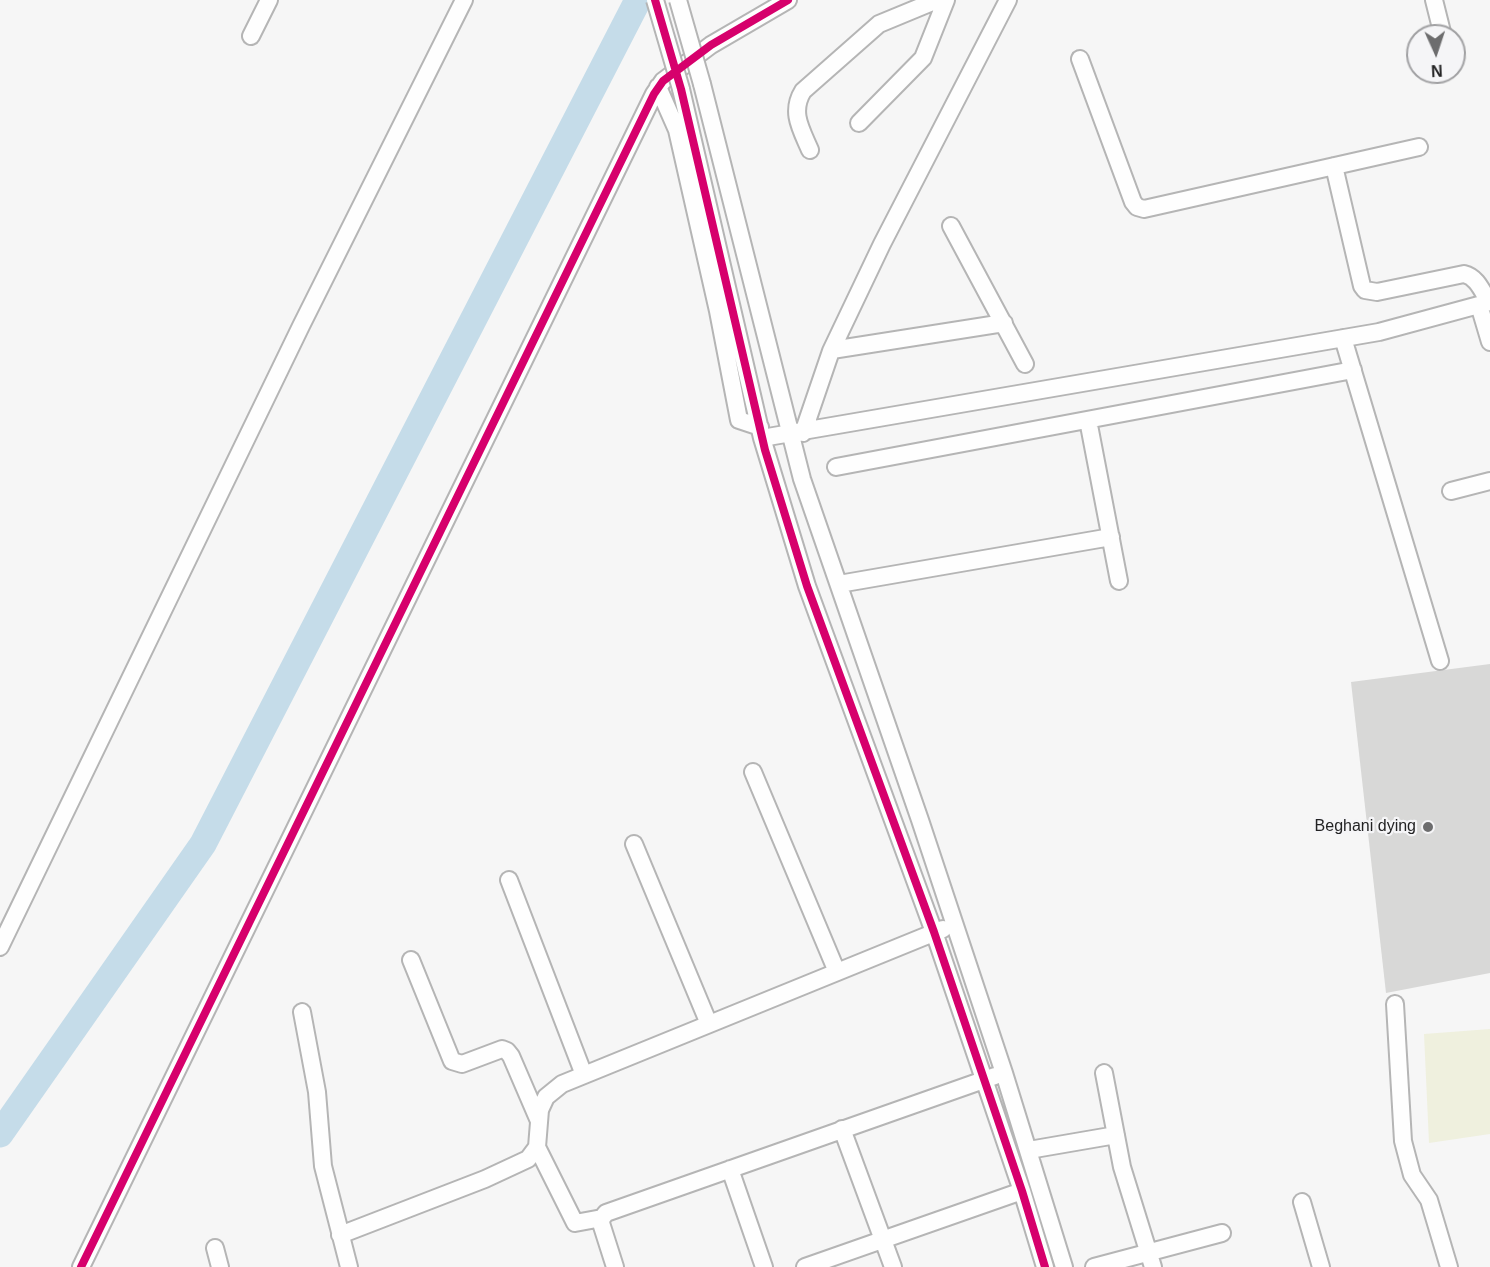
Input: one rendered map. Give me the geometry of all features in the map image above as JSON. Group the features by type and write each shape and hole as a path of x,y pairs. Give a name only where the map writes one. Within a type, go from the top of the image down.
{"street":[{"path":"251,36 269,0"},
{"path":"0,947 301,326 464,0"},
{"path":"656,0 681,89 761,433 807,586 934,932 1022,1191 1045,1267"},
{"path":"678,0 797,434 802,479 1005,1073 1064,1267"},
{"path":"81,1267 658,87 711,45 788,0"},
{"path":"810,150 796,112 796,101 803,91 879,24 937,0"},
{"path":"859,123 923,58 946,0"},
{"path":"1434,0 1440,24"},
{"path":"797,434 832,350 882,244 1007,1"},
{"path":"1080,59 1133,202 1137,207 1152,208 1419,147"},
{"path":"658,87 677,130 718,311 739,420 761,433 797,434 1343,338 1392,329 1486,303"},
{"path":"1334,166 1362,286 1365,290 1377,292 1464,274 1471,275 1486,303 1490,342"},
{"path":"951,226 1025,364"},
{"path":"832,350 1004,323"},
{"path":"1343,338 1440,661"},
{"path":"836,467 1353,370"},
{"path":"1088,420 1119,581"},
{"path":"1451,491 1490,481"},
{"path":"839,584 1111,537"},
{"path":"753,772 837,972"},
{"path":"634,844 709,1024"},
{"path":"509,880 585,1075"},
{"path":"340,1235 485,1179 528,1159 537,1147 540,1110 546,1097 562,1084 955,925"},
{"path":"411,960 452,1061 462,1064 502,1049 507,1051 540,1122"},
{"path":"1395,1004 1402,1141 1412,1175 1429,1200 1449,1267"},
{"path":"302,1012 317,1092 323,1166 349,1267"},
{"path":"615,1267 601,1223 606,1213 1005,1073"},
{"path":"1104,1073 1122,1167 1151,1260"},
{"path":"842,1129 893,1267"},
{"path":"1029,1150 1116,1135"},
{"path":"537,1147 574,1222 602,1218"},
{"path":"730,1169 764,1267"},
{"path":"805,1267 1022,1191"},
{"path":"1302,1202 1321,1267"},
{"path":"1094,1267 1151,1260 1221,1233"},
{"path":"215,1248 220,1267"}],"green space":[{"path":"1490,1029 1490,1134 1429,1143 1424,1034"}],"building":[{"name":"Beghani dying","path":"1490,664 1490,973 1386,993 1351,682"}],"waterway":[{"path":"0,1134 203,844 638,0"}],"cycle path":[{"path":"655,0 681,89 765,450 807,586 934,932 1022,1191 1045,1267"},
{"path":"81,1267 654,94 663,81 711,45 788,0"}],"place":[{"name":"Beghani dying","path":"1428,827"}]}
